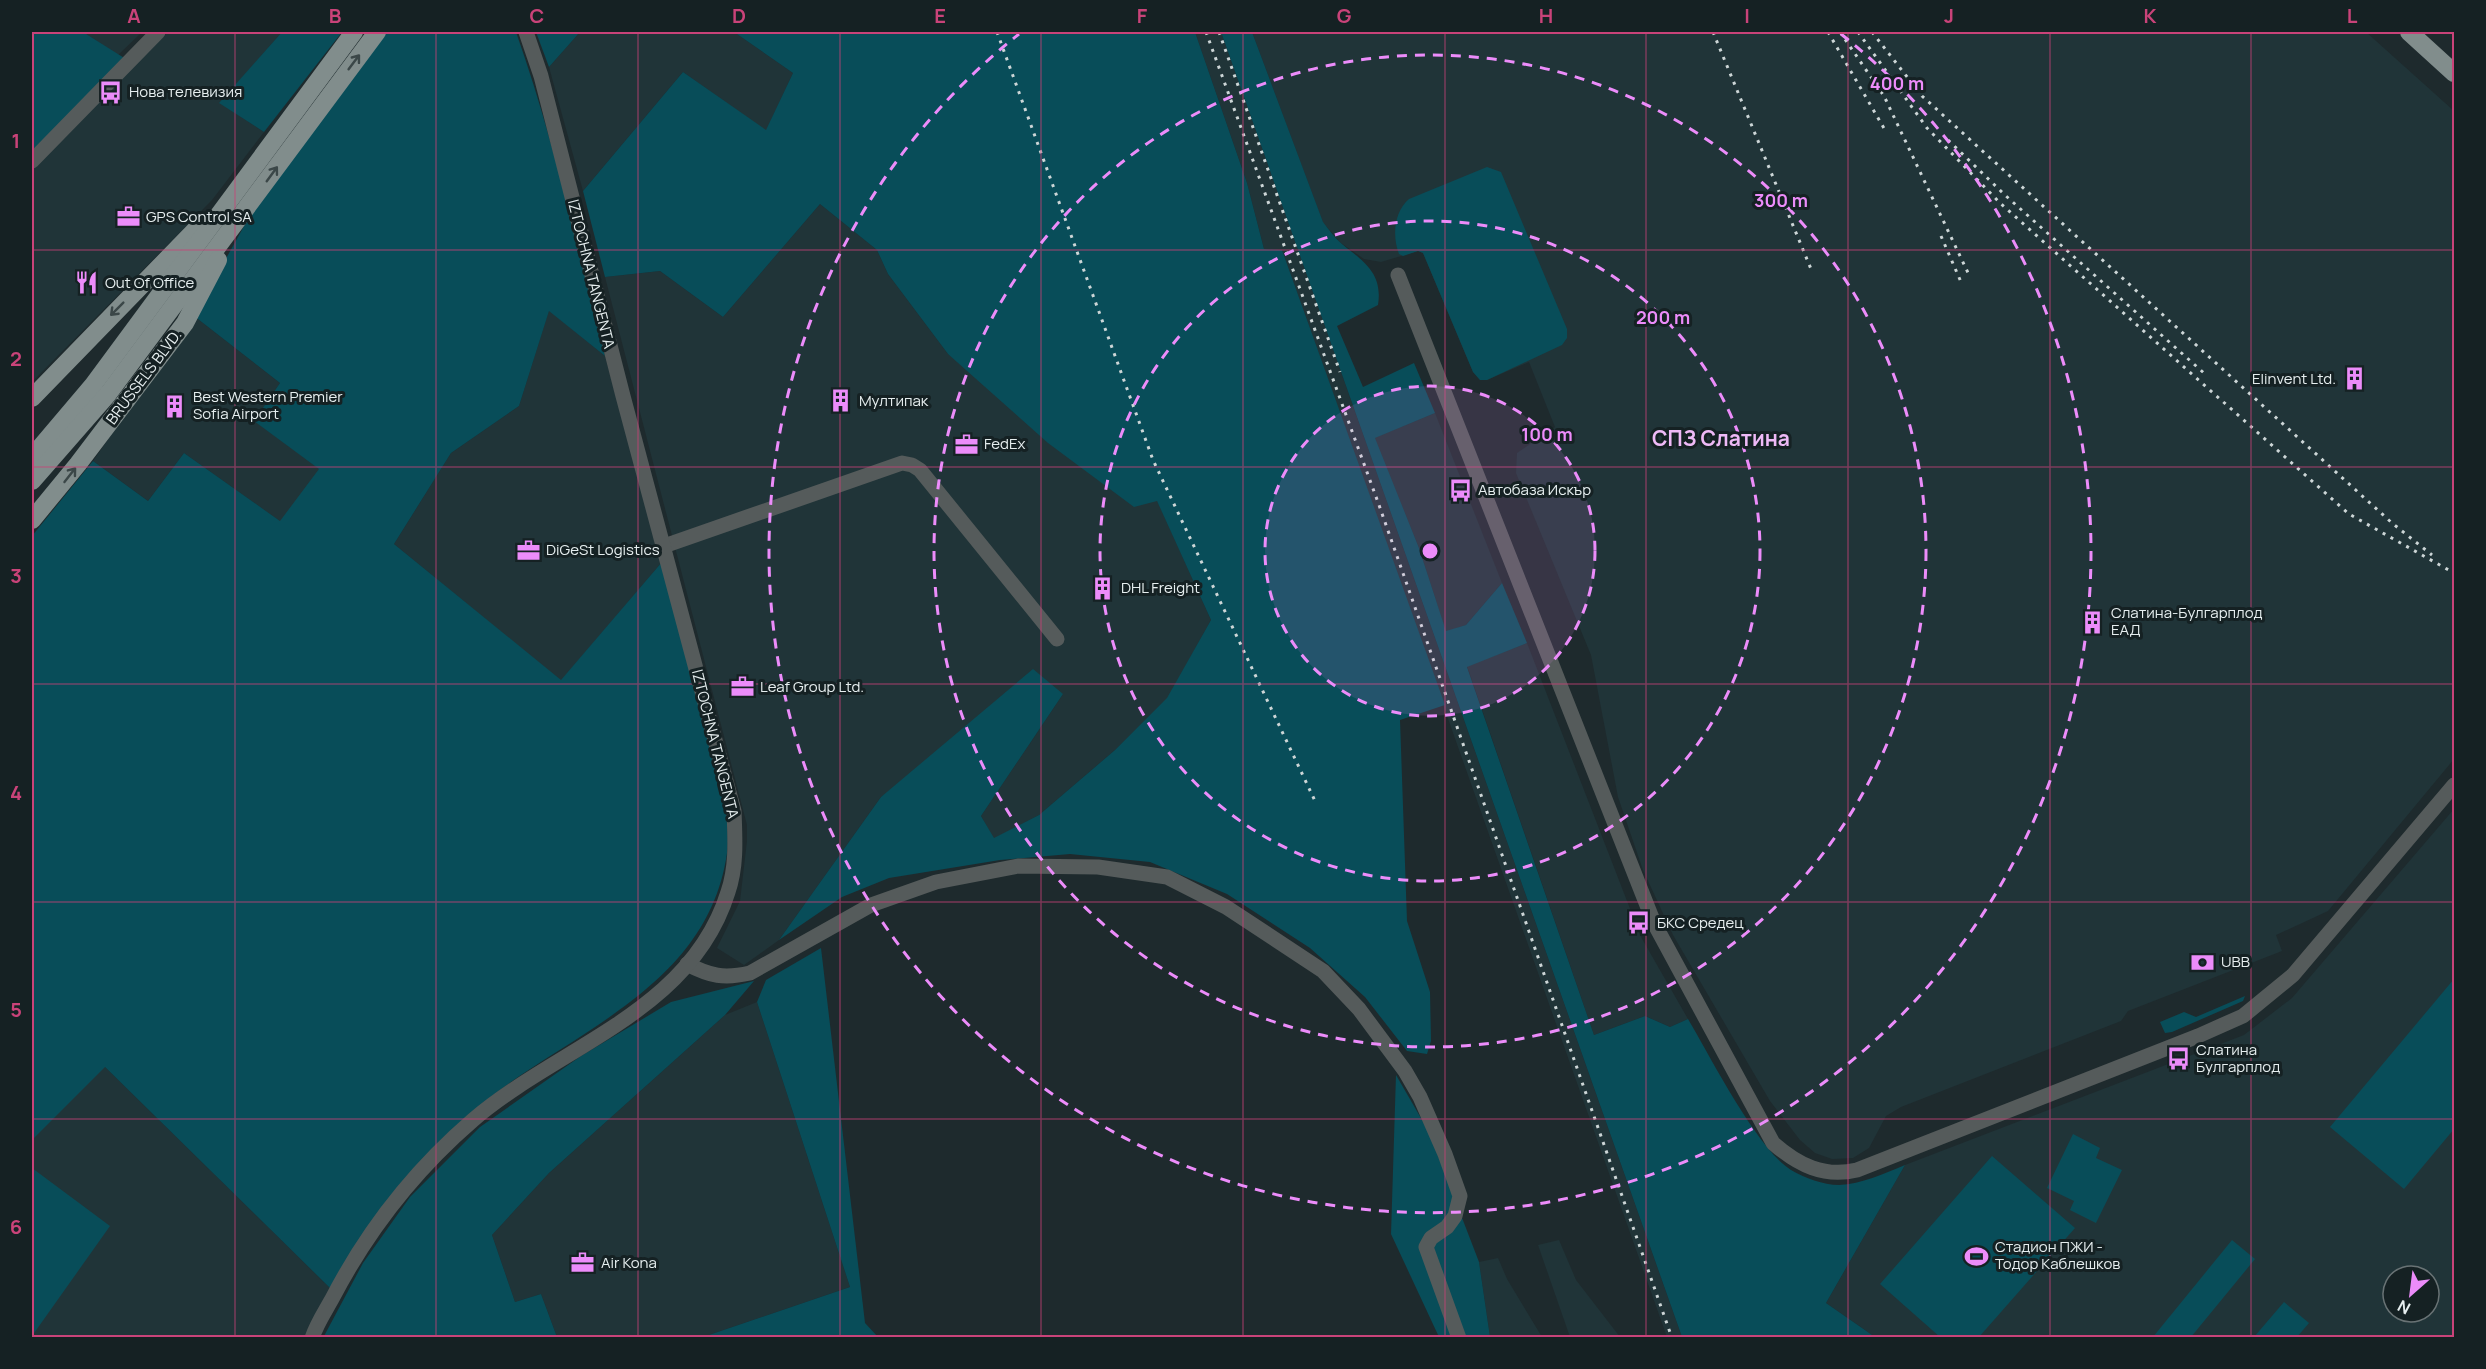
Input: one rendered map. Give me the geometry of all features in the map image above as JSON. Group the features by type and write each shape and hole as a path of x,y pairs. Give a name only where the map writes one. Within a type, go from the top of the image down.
{"main road":[{"name":"BRUSSELS BLVD.","path":"32,520 78,465 185,323 238,221 324,88 354,32"},
{"name":"BRUSSELS BLVD.","path":"32,481 100,389 234,195 324,88 377,32"},
{"path":"2409,32 2454,73"},
{"name":"BRUSSELS BLVD.","path":"32,398 197,228 234,195"},
{"name":"BRUSSELS BLVD.","path":"32,457 100,389 238,221"}],"street":[{"path":"32,161 158,32"},
{"name":"IZTOCHNA TANGENTA","path":"312,1338 354,1256 410,1183 473,1120 557,1060 621,1023 654,999 687,964 709,934 728,892 735,853 734,811 541,76 526,32"},
{"path":"1398,274 1654,923 1773,1143 1807,1167 1842,1173 1857,1170 2198,1036 2243,1016 2293,975 2454,785"},
{"path":"664,546 902,463 912,465 920,470 1057,639"},
{"path":"687,964 711,976 729,978 750,973 871,905 936,882 1018,866 1098,867 1167,877 1226,907 1323,971 1359,1009 1405,1071 1420,1097 1445,1154 1460,1196 1455,1216 1447,1227 1431,1238 1426,1247 1459,1338"}],"shaded area":[{"path":"32,32 83,32 129,61 32,161"},
{"path":"83,32 142,32 118,55"},
{"path":"168,32 282,32 220,103 264,132 212,200 32,382 32,161"},
{"path":"282,32 342,32 264,132 219,103"},
{"path":"385,32 516,32 553,152 605,356 549,311 519,406 451,453 394,544 561,680 662,562 726,812 728,843 714,901 691,941 661,976 625,1006 505,1086 447,1134 409,1174 375,1217 330,1288 105,1067 32,1140 32,536 93,461 148,501 184,453 280,521 319,469 254,421 280,383 194,316 253,210"},
{"path":"536,32 580,32 549,67"},
{"path":"580,32 734,32 793,73 766,131 683,72 583,191 549,67"},
{"path":"734,32 1195,32 1247,183 1264,249 1282,250 1445,705 1400,720 1407,921 1430,992 1431,1041 1427,1054 1407,1051 1365,997 1310,948 1227,894 1150,862 1070,854 1000,860 889,878 842,897 779,940 881,797 1033,669 1063,694 981,816 994,838 1039,815 1115,750 1167,698 1211,620 1157,501 1134,507 1048,443 948,354 888,274 877,250 820,204 723,317 660,271 605,277 583,191 683,72 766,130 793,73"},
{"path":"1195,32 1221,32 1682,1337 1667,1337 1282,250 1264,249 1247,183"},
{"path":"1221,32 1252,32 1323,222 1339,242 1364,263 1375,276 1378,284 1378,305 1337,326 1363,387 1414,363 1435,413 1375,438 1419,548 1446,631 1466,625 1502,583 1527,643 1467,667 1594,1035 1645,1016 1670,1027 1688,1019 1749,1123 1778,1159 1791,1170 1814,1180 1839,1185 1864,1181 1905,1165 1826,1303 1875,1337 1682,1337"},
{"path":"1252,32 2366,32 2454,111 2454,759 2328,911 2276,935 2282,951 2128,1011 2121,1021 1901,1107 1886,1116 1869,1148 1853,1158 1832,1159 1815,1153 1800,1140 1770,1101 1673,935 1643,870 1618,797 1591,655 1516,473 1517,453 1555,427 1529,362 1487,380 1480,380 1473,372 1423,253 1418,251 1381,262 1364,259 1341,243 1323,223"},
{"path":"1487,167 1501,172 1567,329 1567,338 1562,345 1487,380 1480,380 1473,372 1423,253 1418,251 1403,256 1399,254 1395,232 1397,217 1409,199"},
{"path":"820,204 877,250 888,274 948,354 1157,500 1211,620 1168,698 1115,750 1039,815 994,839 981,816 1063,694 881,797 779,940 744,965 717,948 740,901 747,825 605,277 660,271 723,317"},
{"path":"549,310 605,356 662,562 561,681 394,544 451,453 519,406"},
{"path":"194,316 280,383 255,421 320,469 281,522 184,453 148,501 93,461"},
{"path":"1435,413 1502,583 1466,625 1446,632 1419,548 1374,438"},
{"path":"1527,643 1641,937 1688,1019 1670,1027 1645,1016 1594,1035 1467,666"},
{"path":"2454,809 2454,1337 1875,1337 1826,1303 1905,1165 2244,1035 2292,998"},
{"path":"821,948 865,1323 878,1337 703,1337 850,1287 757,1002 766,980"},
{"path":"2454,979 2454,1129 2404,1189 2330,1127"},
{"path":"754,981 725,1015 549,1173 492,1235 515,1302 541,1294 557,1337 323,1338 363,1263 410,1197 480,1127 581,1056 671,1002"},
{"path":"2245,996 2243,1001 2172,1032 2165,1033 2160,1022 2184,1012 2196,1017"},
{"path":"757,1002 850,1287 703,1337 557,1337 541,1294 515,1302 492,1235 549,1173 725,1015"},
{"path":"32,1005 105,1067 330,1288 307,1337 32,1337"},
{"path":"1396,1075 1429,1132 1479,1262 1490,1337 1439,1337 1391,1234"},
{"path":"2073,1134 2100,1148 2096,1158 2122,1170 2096,1223 2070,1210 2074,1201 2047,1188"},
{"name":"Стадион ПЖИ - Тодор Каблешков","path":"1992,1156 2075,1228 1979,1337 1940,1337 1880,1284"},
{"path":"32,1168 110,1226 32,1336"},
{"path":"1559,1240 1576,1280 1620,1337 1570,1337 1538,1245"},
{"path":"2232,1240 2255,1259 2191,1337 2153,1337"},
{"path":"1498,1258 1507,1279 1542,1337 1490,1337 1479,1262"},
{"path":"2284,1302 2309,1323 2297,1337 2254,1337"}],"railway":[{"path":"997,32 1153,460 1316,803"},
{"path":"1206,32 1379,505 1672,1338"},
{"path":"1219,32 1340,372"},
{"path":"1713,32 1811,269"},
{"path":"1828,32 1885,130"},
{"path":"1840,32 1884,96 1970,277"},
{"path":"1858,32 1927,128 2000,203 2349,514 2454,573"},
{"path":"1872,32 1922,96 2392,523 2432,555"},
{"path":"1948,140 2006,196 2205,374"},
{"path":"1941,236 1961,282"}],"place":[{"name":"Нова телевизия","path":"111,92"},
{"name":"GPS Control SA","path":"128,217"},
{"name":"Out Of Office","path":"87,283"},
{"name":"Elinvent Ltd.","path":"2354,379"},
{"name":"Мултипак","path":"841,401"},
{"name":"Best Western Premier Sofia Airport","path":"175,406"},
{"name":"FedEx","path":"966,444"},
{"name":"Автобаза Искър","path":"1460,490"},
{"name":"DiGeSt Logistics","path":"528,550"},
{"name":"DHL Freight","path":"1103,588"},
{"name":"Слатина-Булгарплод ЕАД","path":"2093,622"},
{"name":"Leaf Group Ltd.","path":"742,687"},
{"name":"БКС Средец","path":"1639,923"},
{"name":"UBB","path":"2203,962"},
{"name":"Слатина Булгарплод","path":"2178,1059"},
{"name":"Стадион ПЖИ - Тодор Каблешков","path":"1977,1256"},
{"name":"Air Kona","path":"583,1263"}],"district":[{"name":"СПЗ Слатина","path":"1721,439"}]}
